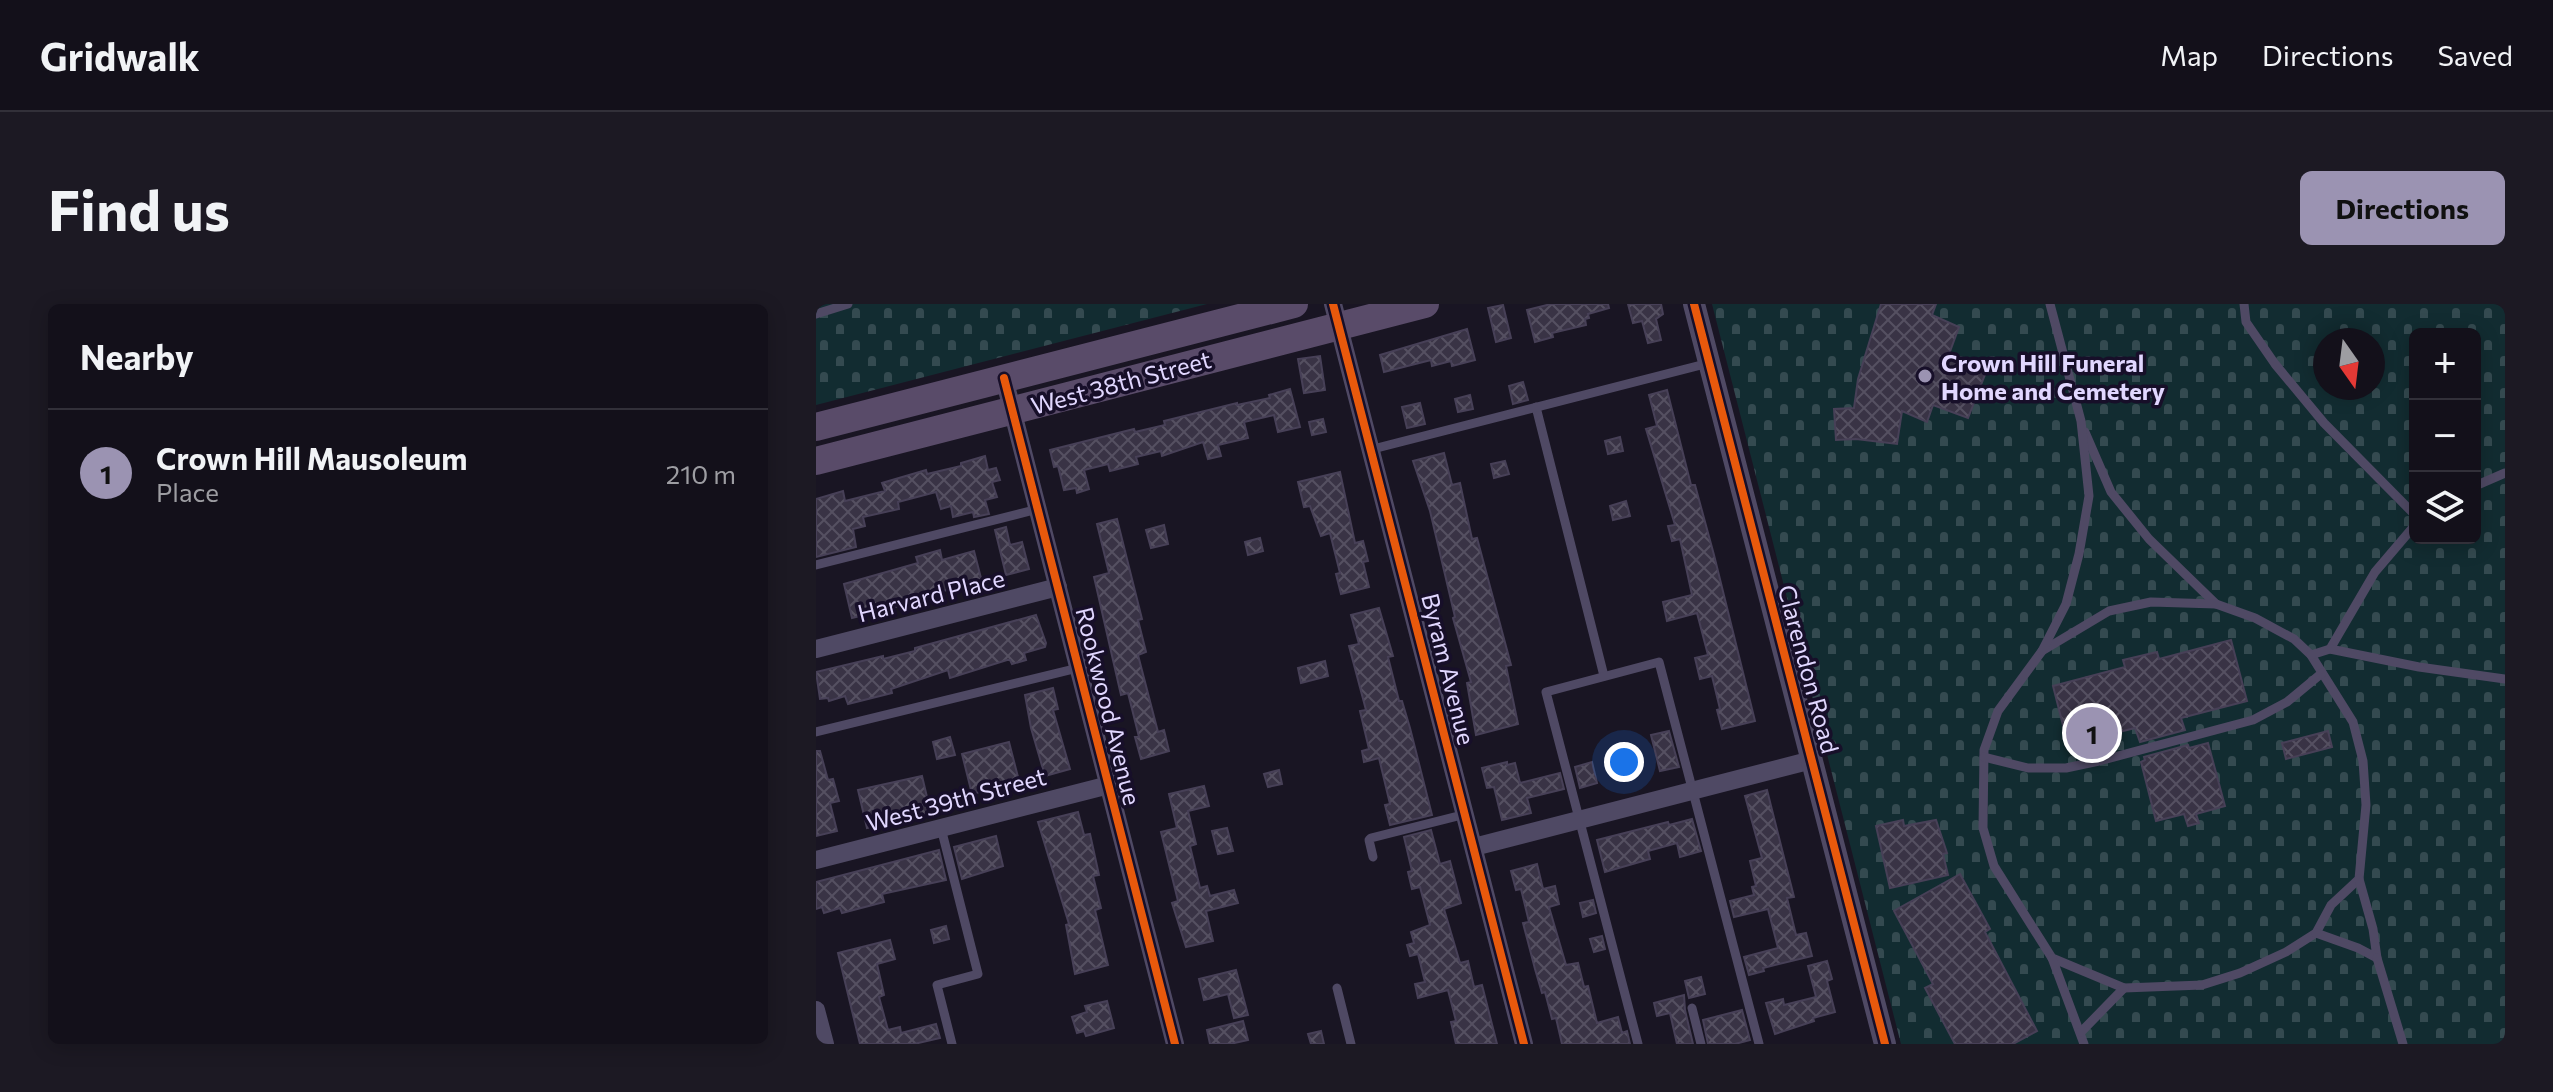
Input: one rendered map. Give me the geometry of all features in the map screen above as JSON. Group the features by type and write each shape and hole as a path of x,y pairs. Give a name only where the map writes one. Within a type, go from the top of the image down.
{"main road":[{"name":"West 38th Street","path":"816,427 1294,304"},
{"name":"West 38th Street","path":"816,461 1012,410 1336,315 1425,304"}],"street":[{"name":"Clarendon Road","path":"1694,304 1884,1044"},
{"name":"Byram Avenue","path":"1336,315 1524,1044"},
{"name":"Rookwood Avenue","path":"1004,378 1175,1044"},
{"name":"Harvard Place","path":"816,649 1058,587"},
{"path":"1474,847 1812,760"},
{"name":"West 39th Street","path":"816,860 1109,785"},
{"path":"816,1010 825,1044"}],"lane":[{"path":"816,314 833,306 848,304"},
{"path":"2050,304 2081,421 2111,492 2149,539 2216,604"},
{"path":"2244,304 2246,322 2275,364 2324,423 2409,509"},
{"path":"1373,449 1709,363"},
{"path":"1536,407 1604,676"},
{"path":"2081,421 2089,496 2079,554 2066,604 2042,651 1998,711 1984,757 1983,828 1994,866 2052,958 2084,1044"},
{"path":"2481,483 2505,473"},
{"path":"816,565 1038,509"},
{"path":"2330,649 2375,572 2409,532"},
{"path":"2042,651 2109,611 2151,602 2216,604 2255,618 2294,639 2311,655 2353,722 2363,761 2366,805 2359,879 2373,929 2377,958 2403,1044"},
{"path":"2311,655 2330,649 2419,667 2505,679"},
{"path":"1638,1044 1546,692 1659,662 1759,1044"},
{"path":"816,732 1078,668"},
{"path":"1984,757 2028,768 2066,768 2099,761 2253,720 2287,702 2322,673"},
{"path":"1373,857 1371,838 1466,814"},
{"path":"941,828 978,974 937,985 952,1044"},
{"path":"2052,958 2124,988 2202,985 2240,973 2286,952 2316,933 2331,905 2359,879"},
{"path":"2316,933 2377,958"},
{"path":"1337,988 1351,1044"},
{"path":"2081,1032 2124,988"},
{"path":"1692,1008 1701,1044"}],"green space":[{"path":"816,304 1207,304 816,405"},
{"path":"1712,304 2505,304 2505,1044 1901,1044"}],"building":[{"path":"1551,304 1608,304 1609,308 1588,314 1586,325 1552,333 1553,337 1535,342 1527,310"},
{"path":"1628,304 1661,304 1663,314 1656,319 1661,340 1648,343 1642,321 1633,323"},
{"name":"Crown Hill Funeral Home and Cemetery","path":"1881,304 1936,304 1932,315 1959,327 1948,357 1986,372 1968,418 1933,405 1927,422 1902,411 1897,444 1836,440 1834,409 1854,408 1858,379"},
{"path":"1503,305 1511,338 1496,342 1488,308"},
{"path":"1467,329 1475,360 1452,366 1451,361 1432,366 1431,360 1384,372 1380,355"},
{"path":"1320,356 1325,390 1304,393 1298,359"},
{"path":"1523,382 1528,400 1513,404 1509,386"},
{"path":"1290,389 1300,427 1278,432 1274,415 1244,422 1248,438 1218,445 1221,456 1208,459 1203,442 1162,456 1161,451 1136,457 1138,464 1110,471 1108,464 1084,470 1089,489 1077,493 1076,488 1064,490 1058,466 1054,467 1050,450 1134,429 1135,432 1165,425 1164,421 1270,398 1269,395"},
{"path":"1667,390 1691,485 1695,485 1714,555 1755,721 1722,729 1712,676 1700,679 1695,658 1708,655 1697,613 1667,621 1663,602 1692,595 1680,539 1672,541 1668,526 1675,525 1646,429 1657,426 1649,395"},
{"path":"1470,395 1473,409 1458,412 1455,399"},
{"path":"1420,403 1425,424 1407,428 1402,407"},
{"path":"1323,419 1326,432 1312,435 1309,422"},
{"path":"1620,437 1623,451 1608,454 1605,441"},
{"path":"1444,453 1452,485 1460,483 1472,539 1477,538 1511,665 1506,666 1518,724 1476,735 1467,683 1471,682 1453,618 1430,511 1413,461"},
{"path":"985,456 988,470 996,468 1000,480 992,482 997,497 985,500 989,514 974,517 973,512 953,517 951,506 941,509 936,492 898,502 899,509 863,517 865,526 853,529 856,547 816,557 816,499 843,491 845,501 885,491 882,483 926,470 927,474 961,466 961,463"},
{"path":"1505,461 1509,474 1494,478 1491,464"},
{"path":"1340,472 1355,543 1363,541 1368,561 1363,562 1369,587 1341,594 1336,574 1340,573 1330,533 1321,536 1310,506 1304,507 1298,482"},
{"path":"1626,501 1630,516 1613,520 1610,506"},
{"path":"1117,519 1142,619 1138,620 1146,652 1138,655 1158,732 1164,730 1169,751 1141,759 1128,693 1121,695 1094,577 1109,573 1097,524"},
{"path":"1164,525 1168,544 1151,548 1146,530"},
{"path":"1006,527 1010,545 1022,542 1029,569 1006,575 995,530"},
{"path":"1260,538 1263,551 1248,555 1245,542"},
{"path":"940,550 942,560 974,551 982,582 921,596 922,600 852,618 844,584 918,563 916,557"},
{"path":"1379,608 1393,656 1388,657 1399,701 1402,701 1410,728 1432,815 1390,825 1385,805 1390,804 1379,758 1364,762 1362,751 1369,749 1360,711 1366,710 1349,646 1359,644 1351,615"},
{"path":"1036,615 1046,643 1045,647 1024,653 1026,660 1012,664 1007,660 950,678 948,670 891,689 892,693 848,704 845,696 829,701 828,698 820,699 816,672 915,651 915,648"},
{"path":"2231,640 2247,701 2181,718 2185,730 2140,742 2135,728 2068,745 2053,686 2125,667 2123,660 2157,652 2159,659"},
{"path":"1325,661 1328,676 1301,683 1298,668"},
{"path":"1053,688 1058,709 1053,710 1070,769 1045,776 1025,695"},
{"path":"1669,731 1679,767 1660,771 1651,735"},
{"path":"2328,731 2332,747 2286,759 2282,743"},
{"path":"950,737 955,755 937,759 933,742"},
{"path":"1009,742 1017,782 972,794 962,754"},
{"path":"2208,743 2225,806 2196,814 2199,823 2188,826 2184,814 2156,821 2141,762 2145,760 2144,757"},
{"path":"816,751 820,751 828,780 833,779 839,801 830,803 837,831 816,836"},
{"path":"1507,762 1507,765 1515,763 1520,783 1560,773 1564,789 1527,798 1531,813 1502,820 1494,787 1487,788 1482,768"},
{"path":"1592,762 1597,783 1580,788 1575,767"},
{"path":"1279,770 1282,784 1268,787 1264,774"},
{"path":"922,776 931,814 867,828 858,790"},
{"path":"1204,786 1209,806 1188,811 1196,844 1190,846 1200,888 1207,886 1210,896 1234,890 1238,903 1206,911 1213,941 1186,947 1172,903 1178,901 1161,832 1177,828 1169,794"},
{"path":"1767,790 1794,897 1787,898 1796,935 1806,933 1812,956 1763,968 1764,971 1749,975 1744,957 1778,948 1768,909 1734,917 1730,901 1754,895 1752,887 1756,886 1750,861 1762,858 1745,796"},
{"path":"1078,812 1084,835 1090,834 1099,875 1093,876 1101,908 1095,910 1108,965 1075,974 1066,925 1069,924 1038,822"},
{"path":"1692,819 1701,851 1680,857 1677,843 1648,851 1650,859 1605,872 1597,840"},
{"path":"1903,820 1904,826 1936,820 1947,853 1943,854 1948,875 1890,888 1876,826"},
{"path":"1227,828 1233,851 1218,854 1212,831"},
{"path":"1431,830 1440,864 1450,861 1461,903 1444,909 1460,963 1468,961 1474,987 1482,985 1497,1044 1456,1044 1451,1022 1456,1021 1448,990 1418,998 1415,984 1425,982 1418,954 1410,956 1407,945 1414,943 1411,932 1430,925 1420,887 1412,889 1408,872 1412,871 1404,837"},
{"path":"996,836 1003,866 962,879 954,847"},
{"path":"939,850 946,880 882,894 884,902 842,913 840,908 824,913 822,907 816,909 816,882"},
{"path":"1537,864 1543,889 1555,886 1559,904 1549,907 1566,965 1578,963 1584,987 1588,986 1597,1023 1618,1017 1622,1033 1627,1031 1630,1044 1562,1044 1556,1018 1552,1019 1545,992 1542,993 1523,923 1529,922 1521,889 1516,890 1511,871"},
{"path":"1960,874 1990,929 1985,932 2037,1031 2013,1044 1955,1044 1925,988 1933,984 1894,911"},
{"path":"1593,900 1596,913 1583,917 1580,903"},
{"path":"946,926 949,939 934,943 931,930"},
{"path":"1602,936 1605,949 1594,952 1590,939"},
{"path":"890,940 895,959 877,964 884,995 879,997 888,1030 900,1027 901,1033 936,1024 940,1038 914,1044 860,1044 838,953"},
{"path":"1827,961 1832,979 1827,981 1835,1012 1775,1034 1766,1003 1783,999 1784,1005 1816,997 1808,966"},
{"path":"1236,970 1248,1015 1234,1018 1228,994 1204,1000 1199,979"},
{"path":"1701,977 1705,994 1689,998 1685,981"},
{"path":"1684,995 1693,1044 1677,1044 1670,1013 1657,1016 1654,1003"},
{"path":"1107,1001 1114,1028 1086,1036 1084,1031 1077,1033 1072,1017 1087,1012 1085,1006"},
{"path":"1742,1010 1750,1040 1735,1044 1708,1044 1703,1020"},
{"path":"1243,1021 1248,1040 1210,1044 1207,1030"},
{"path":"1321,1031 1324,1044 1311,1044 1308,1034"}],"cycle path":[{"path":"1333,304 1524,1044"},
{"path":"1694,304 1885,1044"},
{"path":"1004,378 1175,1044"}],"place":[{"name":"Crown Hill Funeral Home and Cemetery","path":"1925,376"},
{"name":"Crown Hill Mausoleum","path":"2092,733"}]}
